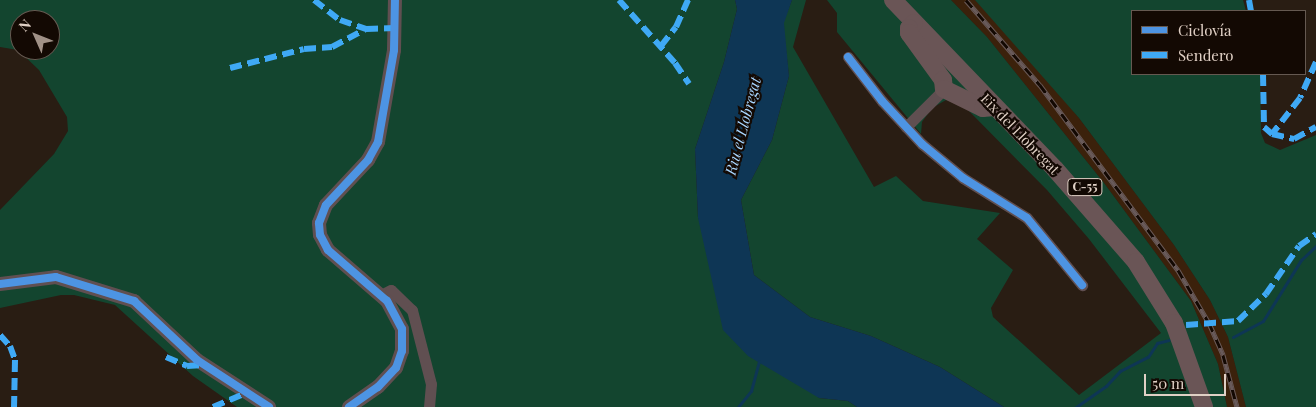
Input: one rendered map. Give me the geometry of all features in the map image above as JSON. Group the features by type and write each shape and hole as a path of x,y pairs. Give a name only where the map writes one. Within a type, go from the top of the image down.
{"highway":[{"name":"Eix del Llobregat","path":"893,0 994,108 1055,169 1136,262 1174,323 1204,407"},
{"name":"Eix del Llobregat","path":"906,0 1092,195 1132,242 1182,317 1209,381 1215,407"},
{"path":"914,23 909,28 909,33 943,80 944,89 983,108 994,108"}],"street":[{"path":"349,407 388,378 401,357 402,329 392,307 381,294 328,250 320,235 318,223 326,205 368,160 378,142 394,50 395,0"},
{"path":"848,57 906,127 950,168 1027,218 1082,285"},
{"path":"906,127 944,89"},
{"path":"0,284 56,277 134,301 197,360 269,407"},
{"path":"381,294 392,290 412,310 431,384 428,407"}],"shaded area":[{"path":"951,0 975,0 1008,34 1079,118 1174,245 1210,300 1228,337 1246,407 1227,407 1218,364 1191,301 1104,183 987,37"}],"green space":[{"path":"0,0 735,0 737,9 724,62 695,149 698,218 819,398 848,401 857,407 237,407 193,376 115,305 74,295 61,295 0,308 0,210 54,154 68,131 67,117 39,70 28,60 60,60 60,10 10,10 10,49 0,47"},
{"path":"792,0 806,0 793,47 874,187 896,176 923,201 1000,213 977,239 1013,270 991,308 993,317 1079,395 1161,333 1089,239 1047,190 964,106 946,100 932,108 922,122 921,134 837,32 837,13 827,0 951,0 987,37 1104,183 1191,301 1218,364 1227,407 1004,407 940,367 871,336 810,317 754,275 741,200 772,140 789,76 783,23"},
{"path":"975,0 1243,0 1246,10 1131,10 1131,75 1260,75 1261,133 1265,143 1280,150 1316,135 1316,407 1246,407 1228,337 1210,300 1174,245 1079,118"}],"water":[{"name":"Riu el Llobregat","path":"735,0 792,0 784,23 789,76 772,140 741,200 754,275 810,317 871,336 940,367 1004,407 857,407 848,401 819,398 748,356 723,330 698,218 695,149 724,62 737,9"}],"waterway":[{"path":"1233,337 1263,321 1301,260 1316,246"},
{"path":"1076,407 1106,386 1120,371 1148,357 1157,343 1169,340"},
{"path":"738,407 751,391 759,361"}],"railway":[{"path":"966,0 1040,85 1178,270 1209,323 1223,355 1237,407"}],"marked path":[{"path":"314,0 340,20 366,29"},
{"path":"619,0 675,63 689,84"},
{"path":"661,46 676,27 688,0"},
{"path":"1249,0 1251,10"},
{"path":"230,68 304,49 332,47 366,29 395,28"},
{"path":"1316,62 1300,98 1272,134 1294,139 1316,127"},
{"path":"1263,75 1264,127 1272,134"},
{"path":"1186,325 1238,321 1266,294 1299,246 1316,234"},
{"path":"0,335 10,346 15,360 14,407"},
{"path":"166,357 187,366 204,365"},
{"path":"213,407 246,393"}],"cycle path":[{"path":"349,407 378,387 396,368 402,351 402,329 387,301 328,250 320,235 319,223 326,205 368,160 378,142 394,50 395,0"},
{"path":"848,57 882,101 922,144 963,178 1027,218 1082,285"},
{"path":"0,284 56,277 134,301 197,360 269,407"}]}
